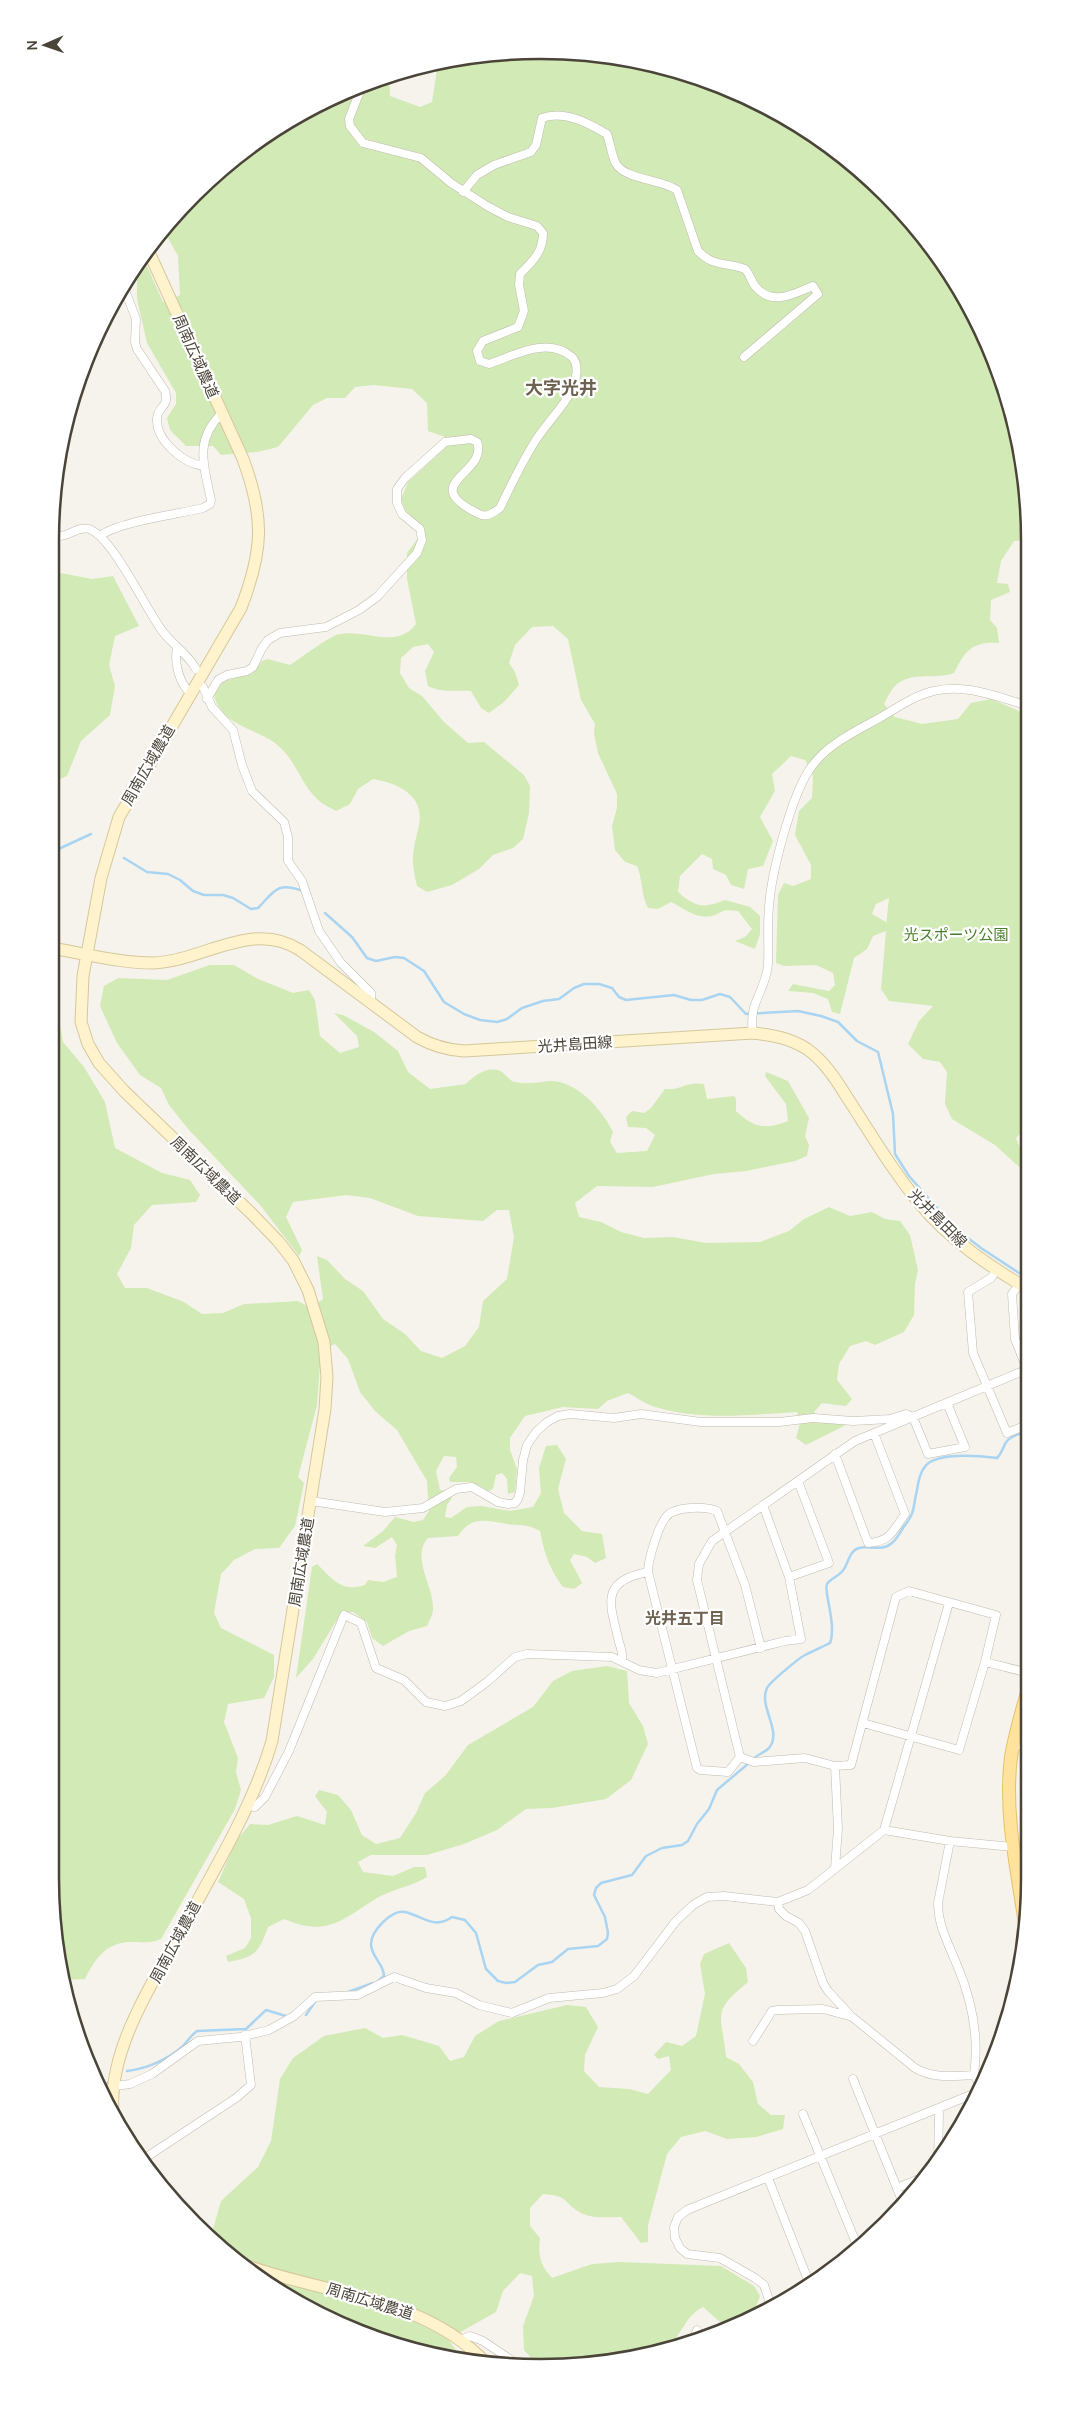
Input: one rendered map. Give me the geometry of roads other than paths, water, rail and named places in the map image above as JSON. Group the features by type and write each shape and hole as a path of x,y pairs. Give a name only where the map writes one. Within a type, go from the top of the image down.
{"main road":[{"path":"1021,1717 1014,1744 1009,1783 1013,1847 1021,1892"}],"street":[{"path":"207,699 218,680 227,674 247,671 253,667 268,640 280,633 326,627 359,610 377,597 417,552 422,540 420,529 402,514 397,503 397,489 405,478 445,442 471,439 477,442 480,450 478,459 453,483 452,490 455,499 481,515 491,515 500,508 533,444 572,390 577,371 575,360 564,350 551,347 515,353 489,364 480,361 477,351 483,342 518,327 524,311 519,285 520,274 535,259 543,246 543,233 538,226 508,217 464,192 421,158 374,147 360,139 350,126 349,119 359,94"},
{"path":"464,192 477,175 494,165 531,152 536,146 542,118 560,115 587,122 607,134 617,165 628,172 670,185 677,190 698,251 705,258 717,264 732,264 745,269 754,285 771,298 781,299 813,286 818,294 744,357"},
{"name":"周南広域農道","path":"114,2102 114,2086 124,2044 138,2013 248,1806 262,1774 272,1741 325,1409 327,1377 324,1342 308,1290 293,1260 278,1241 124,1091 99,1063 88,1044 81,1022 81,999 101,878 119,817 240,608 254,574 259,540 259,513 252,482 151,257"},
{"path":"126,294 136,319 137,349 165,391 167,398 157,419 159,430 164,439 178,454 190,463 204,466"},
{"path":"100,536 105,532 134,523 202,508 210,504 211,500 204,466 205,437 221,414"},
{"path":"59,536 84,528 100,536 133,581 163,633 191,660 196,669"},
{"path":"177,648 176,665 190,693"},
{"path":"203,687 207,699 233,730 252,791 284,822 288,837 288,861 302,881 319,931 341,962 371,994 371,1002"},
{"path":"753,1033 752,1009 765,982 768,965 769,905 773,878 790,817 811,766 826,751 857,731 932,691 950,688 972,690 1021,704"},
{"name":"光井島田線","path":"59,949 132,962 172,961 192,957 236,941 270,937 288,942 396,1022 433,1046 464,1052 753,1033 778,1036 794,1043 820,1060 832,1075 903,1183 948,1233 1021,1284"},
{"path":"997,1269 990,1278 968,1292 974,1353 1007,1434 1021,1428"},
{"path":"1021,1289 1012,1294 1015,1339 1021,1354"},
{"path":"747,1759 717,1659 698,1580 699,1564 712,1541 835,1454 874,1433 1021,1374"},
{"path":"311,1500 385,1512 423,1508 456,1489 472,1487 498,1502 515,1503 520,1492 523,1460 527,1446 536,1432 548,1422 558,1416 570,1414 614,1418 648,1415 708,1422 779,1422 813,1418 890,1419 906,1414 913,1417 928,1454 944,1453 965,1447 947,1403"},
{"path":"835,1454 868,1543 880,1542 888,1538 905,1514 874,1433"},
{"path":"789,1577 829,1563 798,1480"},
{"path":"248,1806 254,1807 264,1797 288,1751 344,1615 361,1623 376,1668 404,1680 426,1702 432,1705 451,1706 487,1682 515,1657 527,1654 577,1657 600,1656 622,1661 639,1670 657,1674 801,1639 789,1577 762,1505"},
{"path":"761,1648 745,1584 717,1511 712,1508 674,1511 666,1517 652,1550 648,1572 697,1768 700,1770 728,1772 747,1759 805,1758 835,1766 851,1765 896,1597 909,1591 948,1603 996,1614 985,1662 959,1750 863,1723"},
{"path":"622,1661 610,1598 615,1587 625,1579 648,1572"},
{"path":"108,2091 114,2086 130,2084 152,2074 198,2041 268,2030 285,2023 315,1997 358,1995 394,1977 426,1988 456,1993 479,2005 512,2013 549,1998 603,1993 617,1988 634,1976 676,1921 693,1904 707,1897 724,1896 778,1902 808,1890 884,1830 912,1737 948,1603"},
{"path":"985,1662 1021,1671"},
{"path":"1014,1744 1021,1746"},
{"path":"835,1766 838,1829 835,1868"},
{"path":"884,1830 1013,1847"},
{"path":"950,1840 938,1903 938,1913 941,1928 965,1989 977,2038 974,2075 977,2080"},
{"path":"778,1902 779,1908 786,1916 799,1923 805,1931 823,1983 851,2016 926,2074 974,2075"},
{"path":"753,2041 772,2011 823,2009 851,2016"},
{"path":"148,2156 236,2098 251,2085 245,2035"},
{"path":"853,2079 900,2197"},
{"path":"769,2301 764,2285 756,2278 720,2258 687,2254 680,2248 675,2238 674,2227 678,2218 687,2210 969,2096"},
{"path":"937,2110 939,2114 938,2147"},
{"path":"803,2114 822,2156 855,2242"},
{"path":"768,2178 807,2278"},
{"path":"897,2188 913,2181"},
{"name":"周南広域農道","path":"260,2269 393,2306 430,2320 461,2340 477,2355"},
{"path":"461,2340 470,2336 483,2341 508,2358"}],"waterway":[{"path":"59,849 91,834"},
{"path":"124,858 147,872 168,874 180,880 193,891 204,895 223,895 233,898 251,909 258,908 272,893 281,888 287,887 303,891"},
{"path":"325,913 352,937 367,958 376,961 395,957 404,958 424,971 444,1002 464,1014 480,1020 497,1022 507,1019 522,1008 543,1001 559,999 574,988 584,984 599,984 612,988 619,997 626,1000 674,995 691,1000 702,1000 720,994 730,997 746,1014 798,1011 838,1022 857,1041 878,1052 893,1114 895,1154 909,1176 954,1227 981,1248 1019,1273"},
{"path":"753,1759 769,1748 773,1741 772,1727 765,1703 767,1688 802,1657 830,1643 832,1627 826,1587 842,1571 853,1551 863,1547 880,1548 888,1546 895,1540 912,1513 920,1475 929,1463 937,1459 958,1456 997,1458 1009,1439 1021,1433"},
{"path":"378,1981 384,1976 382,1968 373,1953 372,1939 374,1933 383,1922 400,1912 434,1922 446,1921 452,1917 465,1920 476,1933 486,1969 498,1981 506,1983 515,1982 538,1965 552,1962 568,1949 598,1946 607,1939 608,1933 605,1917 594,1895 596,1888 601,1883 632,1875 646,1856 662,1848 682,1845 688,1841 697,1824 709,1809 717,1790 749,1763"},
{"path":"348,1992 373,1983"},
{"path":"306,2015 315,2002"},
{"path":"127,2071 157,2063 177,2051 197,2031 246,2029 266,2010 286,2016"},
{"path":"105,2085 109,2082"}],"district":[{"name":"大字光井","path":"561,387"},
{"name":"光井五丁目","path":"685,1618"}],"park label":[{"name":"光スポーツ公園","path":"956,934"}]}
